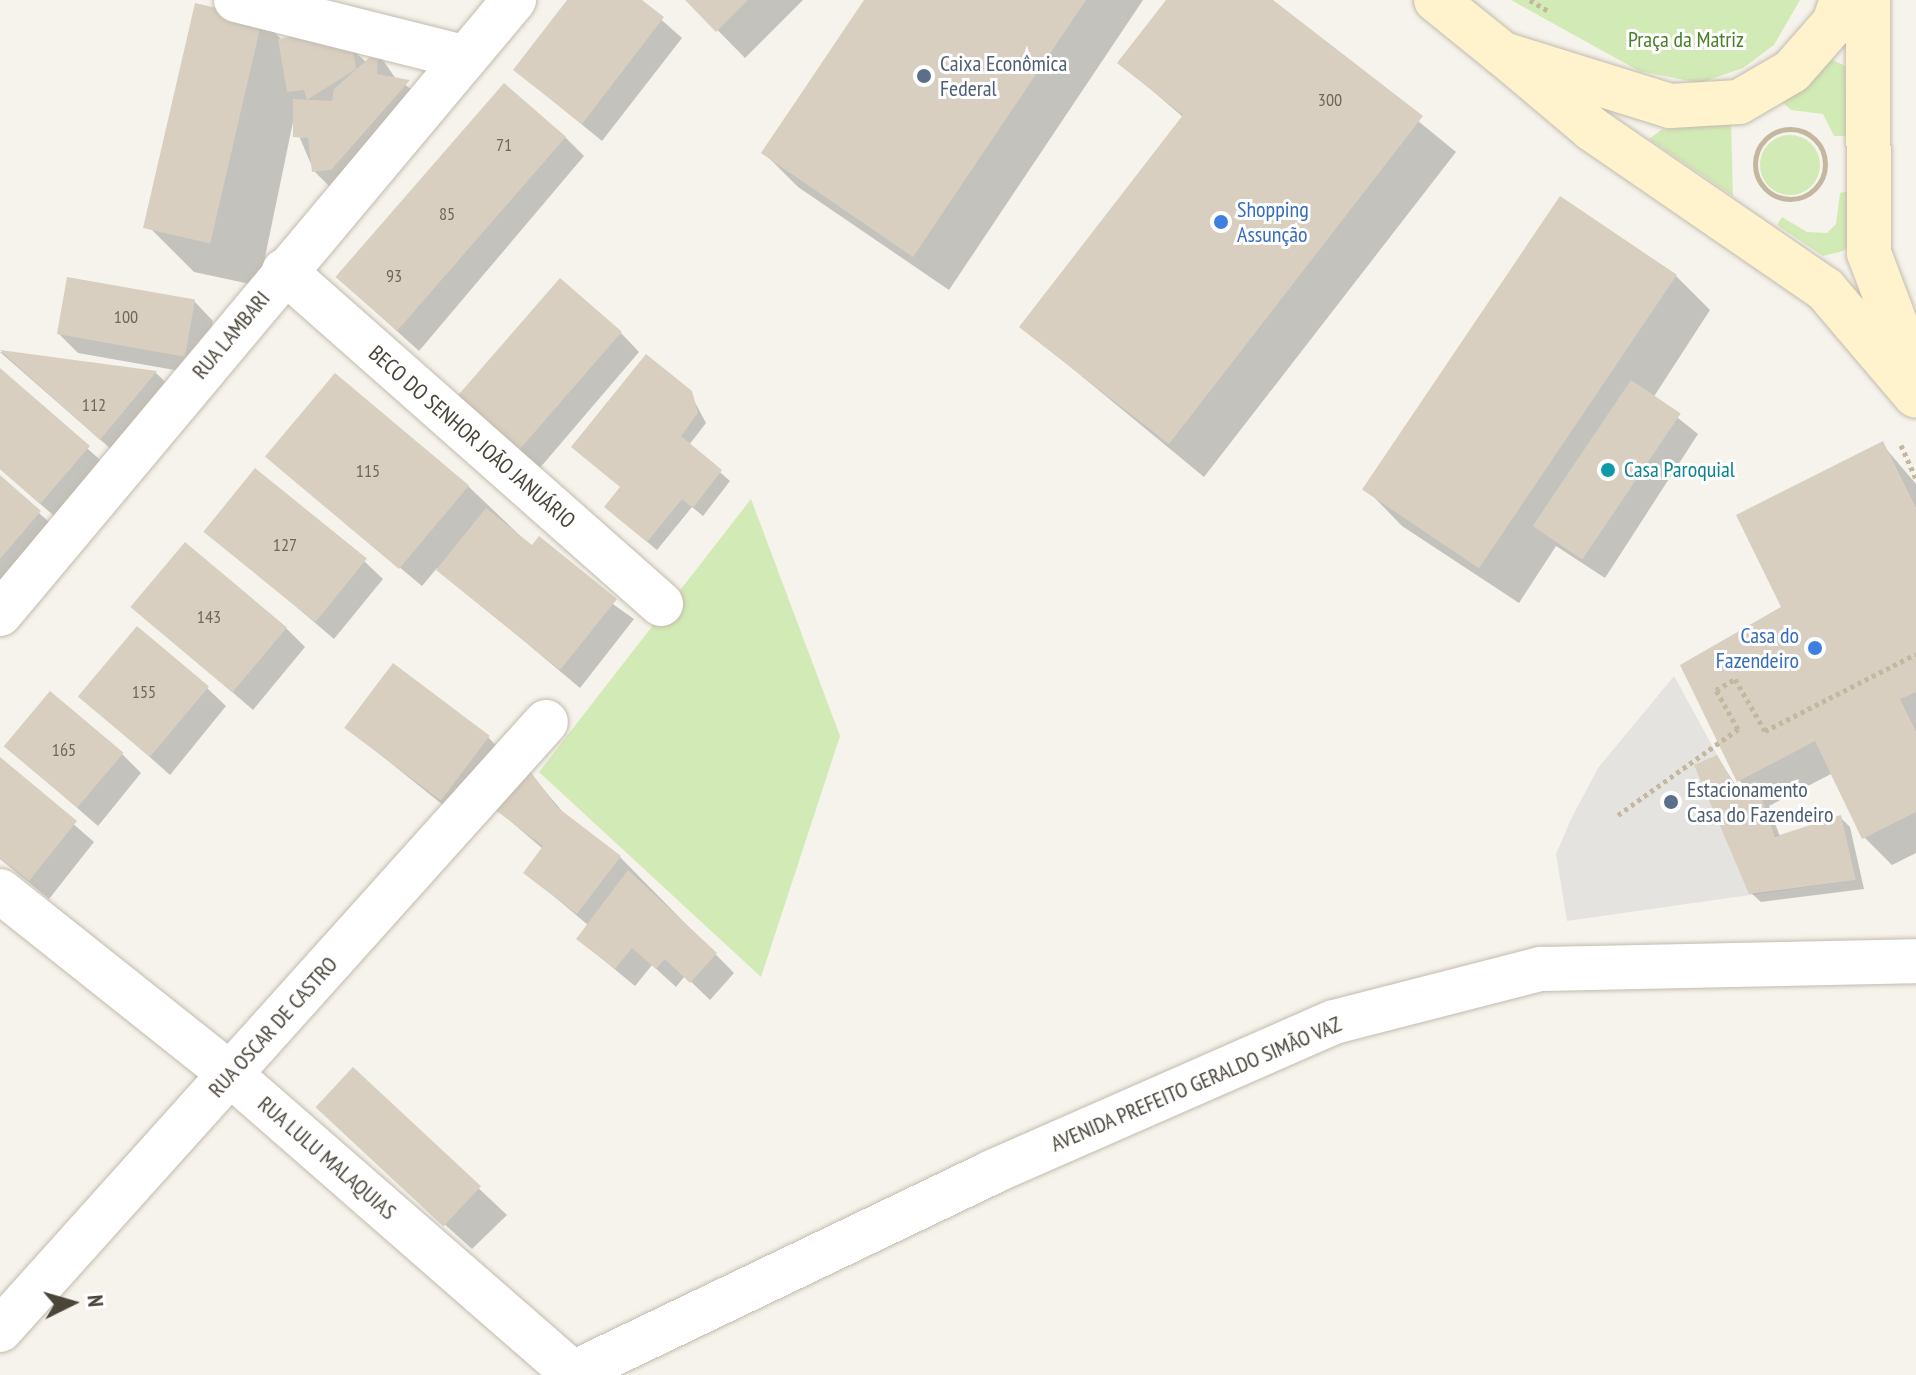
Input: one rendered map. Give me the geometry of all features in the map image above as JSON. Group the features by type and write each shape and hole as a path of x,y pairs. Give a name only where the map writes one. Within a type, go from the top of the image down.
{"main road":[{"path":"1436,0 1592,129 1825,289 1916,396"},
{"path":"1503,54 1670,106 1739,102 1792,71 1834,23 1842,0"},
{"path":"1868,0 1869,253 1916,379"}],"street":[{"path":"236,0 463,57 514,0"},
{"name":"RUA LAMBARI","path":"0,614 463,57"},
{"name":"BECO DO SENHOR JOÃO JANUÁRIO","path":"284,271 661,604"},
{"name":"RUA OSCAR DE CASTRO","path":"0,1330 546,722"},
{"name":"RUA LULU MALAQUIAS","path":"0,891 231,1075 571,1374"},
{"name":"AVENIDA PREFEITO GERALDO SIMÃO VAZ","path":"571,1374 992,1172 1334,1022 1541,969 1916,961"}],"path":[{"path":"1530,0 1555,15"},
{"path":"1793,128 1813,137 1825,167 1806,196 1783,199 1762,187 1755,164 1763,142 1793,128"},
{"path":"1618,815 1738,729 1716,690 1735,679 1765,731 1916,654"}],"green space":[{"name":"Praça da Matriz","path":"1511,0 1800,0 1774,45 1743,68 1700,83 1639,71"},
{"path":"1823,55 1845,66 1847,136 1834,136 1823,114 1791,110 1780,100"},
{"path":"1731,123 1733,196 1649,139 1661,130"},
{"path":"1790,135 1802,137 1811,144 1818,153 1818,177 1811,186 1802,193 1790,195 1778,193 1769,186 1762,177 1760,165 1762,153 1769,144 1778,137"},
{"path":"1850,191 1850,244 1843,251 1823,256 1777,225 1782,217 1807,232 1827,233 1836,224 1840,193"},
{"path":"751,499 840,736 761,977 539,772"}],"shaded area":[{"name":"Estacionamento Casa do Fazendeiro","path":"1674,676 1736,789 1756,781 1775,836 1841,815 1856,880 1567,921 1556,854 1571,819 1598,768"}],"building":[{"path":"567,0 642,0 664,17 582,124 513,70"},
{"path":"685,0 748,0 716,32"},
{"name":"Caixa Econômica Federal","path":"864,0 1086,0 913,257 761,153"},
{"name":"Shopping Assunção","path":"1166,0 1273,0 1423,116 1169,444 1019,327 1183,115 1117,63"},
{"path":"195,3 262,19 210,244 143,228"},
{"path":"317,32 331,48 352,45 356,69 307,100 304,90 287,92 278,39"},
{"path":"378,50 377,74 410,80 331,170 312,172 308,138 293,137 293,99 332,101 334,89"},
{"path":"504,83 566,137 397,331 335,277"},
{"path":"1560,196 1677,275 1479,568 1362,489"},
{"path":"67,277 195,300 185,357 57,334"},
{"path":"560,278 622,332 518,451 456,397"},
{"path":"0,350 157,371 100,440"},
{"path":"646,354 692,391 698,413 681,436 722,470 693,508 682,499 647,542 604,507 620,487 571,447"},
{"path":"0,368 90,446 40,504 0,469"},
{"path":"335,373 469,485 399,569 265,456"},
{"name":"Casa Paroquial","path":"1631,380 1681,414 1582,559 1533,526"},
{"path":"1883,441 1916,508 1916,692 1900,699 1916,732 1916,812 1862,839 1815,741 1737,782 1680,665 1781,607 1736,515"},
{"path":"255,468 367,559 315,622 203,532"},
{"path":"0,475 41,511 0,559"},
{"path":"486,508 532,545 539,536 617,599 560,670 436,570"},
{"path":"185,542 287,627 232,693 130,607"},
{"path":"137,626 209,686 150,757 78,696"},
{"path":"393,663 490,736 441,801 344,728"},
{"path":"50,691 124,753 77,808 4,746"},
{"path":"1717,755 1737,789 1756,781 1775,837 1841,815 1856,880 1749,894 1694,765"},
{"path":"0,757 77,821 29,881 0,858"},
{"path":"524,763 557,807 621,856 577,914 523,873 543,846 490,806"},
{"path":"628,870 717,953 690,983 665,959 656,969 632,948 615,969 576,939"},
{"path":"353,1067 481,1186 443,1227 315,1107"}],"place":[{"name":"Caixa Econômica Federal","path":"924,76"},
{"name":"Shopping Assunção","path":"1221,222"},
{"name":"Casa Paroquial","path":"1608,470"},
{"name":"Casa do Fazendeiro","path":"1815,648"},
{"name":"Estacionamento Casa do Fazendeiro","path":"1671,802"}]}
